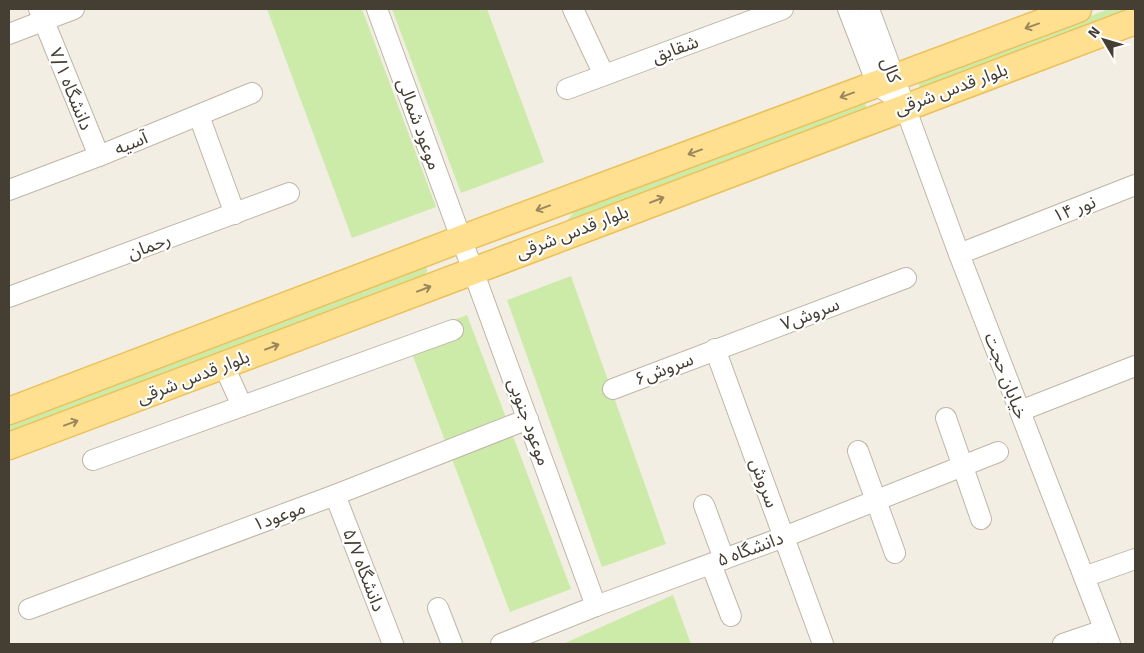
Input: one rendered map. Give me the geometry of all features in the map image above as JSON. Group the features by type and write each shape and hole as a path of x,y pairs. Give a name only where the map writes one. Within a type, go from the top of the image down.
{"main road":[{"name":"بلوار قدس شرقی","path":"15,409 461,239 1078,9"},
{"name":"بلوار قدس شرقی","path":"20,441 224,366 904,106 1135,21"},
{"path":"15,409 26,430 20,441"}],"street":[{"path":"9,34 42,15 74,9"},
{"name":"موعود شمالی","path":"377,9 461,239"},
{"path":"574,9 604,75"},
{"name":"شقایق","path":"567,89 783,9"},
{"name":"کال","path":"848,9 885,81 904,106"},
{"name":"کال","path":"869,9 885,81"},
{"name":"دانشگاه ۷/۱","path":"42,15 99,156"},
{"name":"آسیه","path":"9,190 99,156 252,93"},
{"name":"خیابان حجت","path":"904,106 1107,637"},
{"path":"199,116 235,214"},
{"name":"نور ۱۴","path":"959,254 1135,185"},
{"name":"رحمان","path":"9,297 288,193"},
{"name":"موعود جنوبی","path":"461,239 596,606"},
{"name":"سروش۷","path":"715,350 906,278"},
{"path":"93,460 453,330"},
{"name":"سروش۶","path":"613,389 715,350"},
{"name":"سروش","path":"715,350 823,644"},
{"path":"224,366 242,406"},
{"path":"1020,411 1135,366"},
{"path":"946,418 981,518"},
{"name":"موعود۱","path":"29,609 335,495 528,419"},
{"path":"858,451 877,500 894,554"},
{"name":"دانشگاه ۵","path":"501,644 596,606 784,537 998,452"},
{"name":"دانشگاه ۵/۷","path":"335,495 393,644"},
{"path":"704,505 731,616"},
{"path":"1084,578 1135,559"},
{"path":"438,608 452,644"},
{"path":"1063,644 1107,637"}],"green space":[{"path":"267,9 362,9 436,207 352,238"},
{"path":"392,9 487,9 544,162 461,193"},
{"path":"1109,9 1135,9 923,90 919,86 919,81 925,77"},
{"path":"862,102 866,105 867,109 497,249 501,245 567,221 577,207"},
{"path":"423,267 427,268 427,272 424,275 367,296 353,308 9,439 9,424"},
{"path":"571,276 666,544 602,567 507,300"},
{"path":"467,315 571,589 510,612 406,338"},
{"path":"673,595 691,644 563,644"}]}
